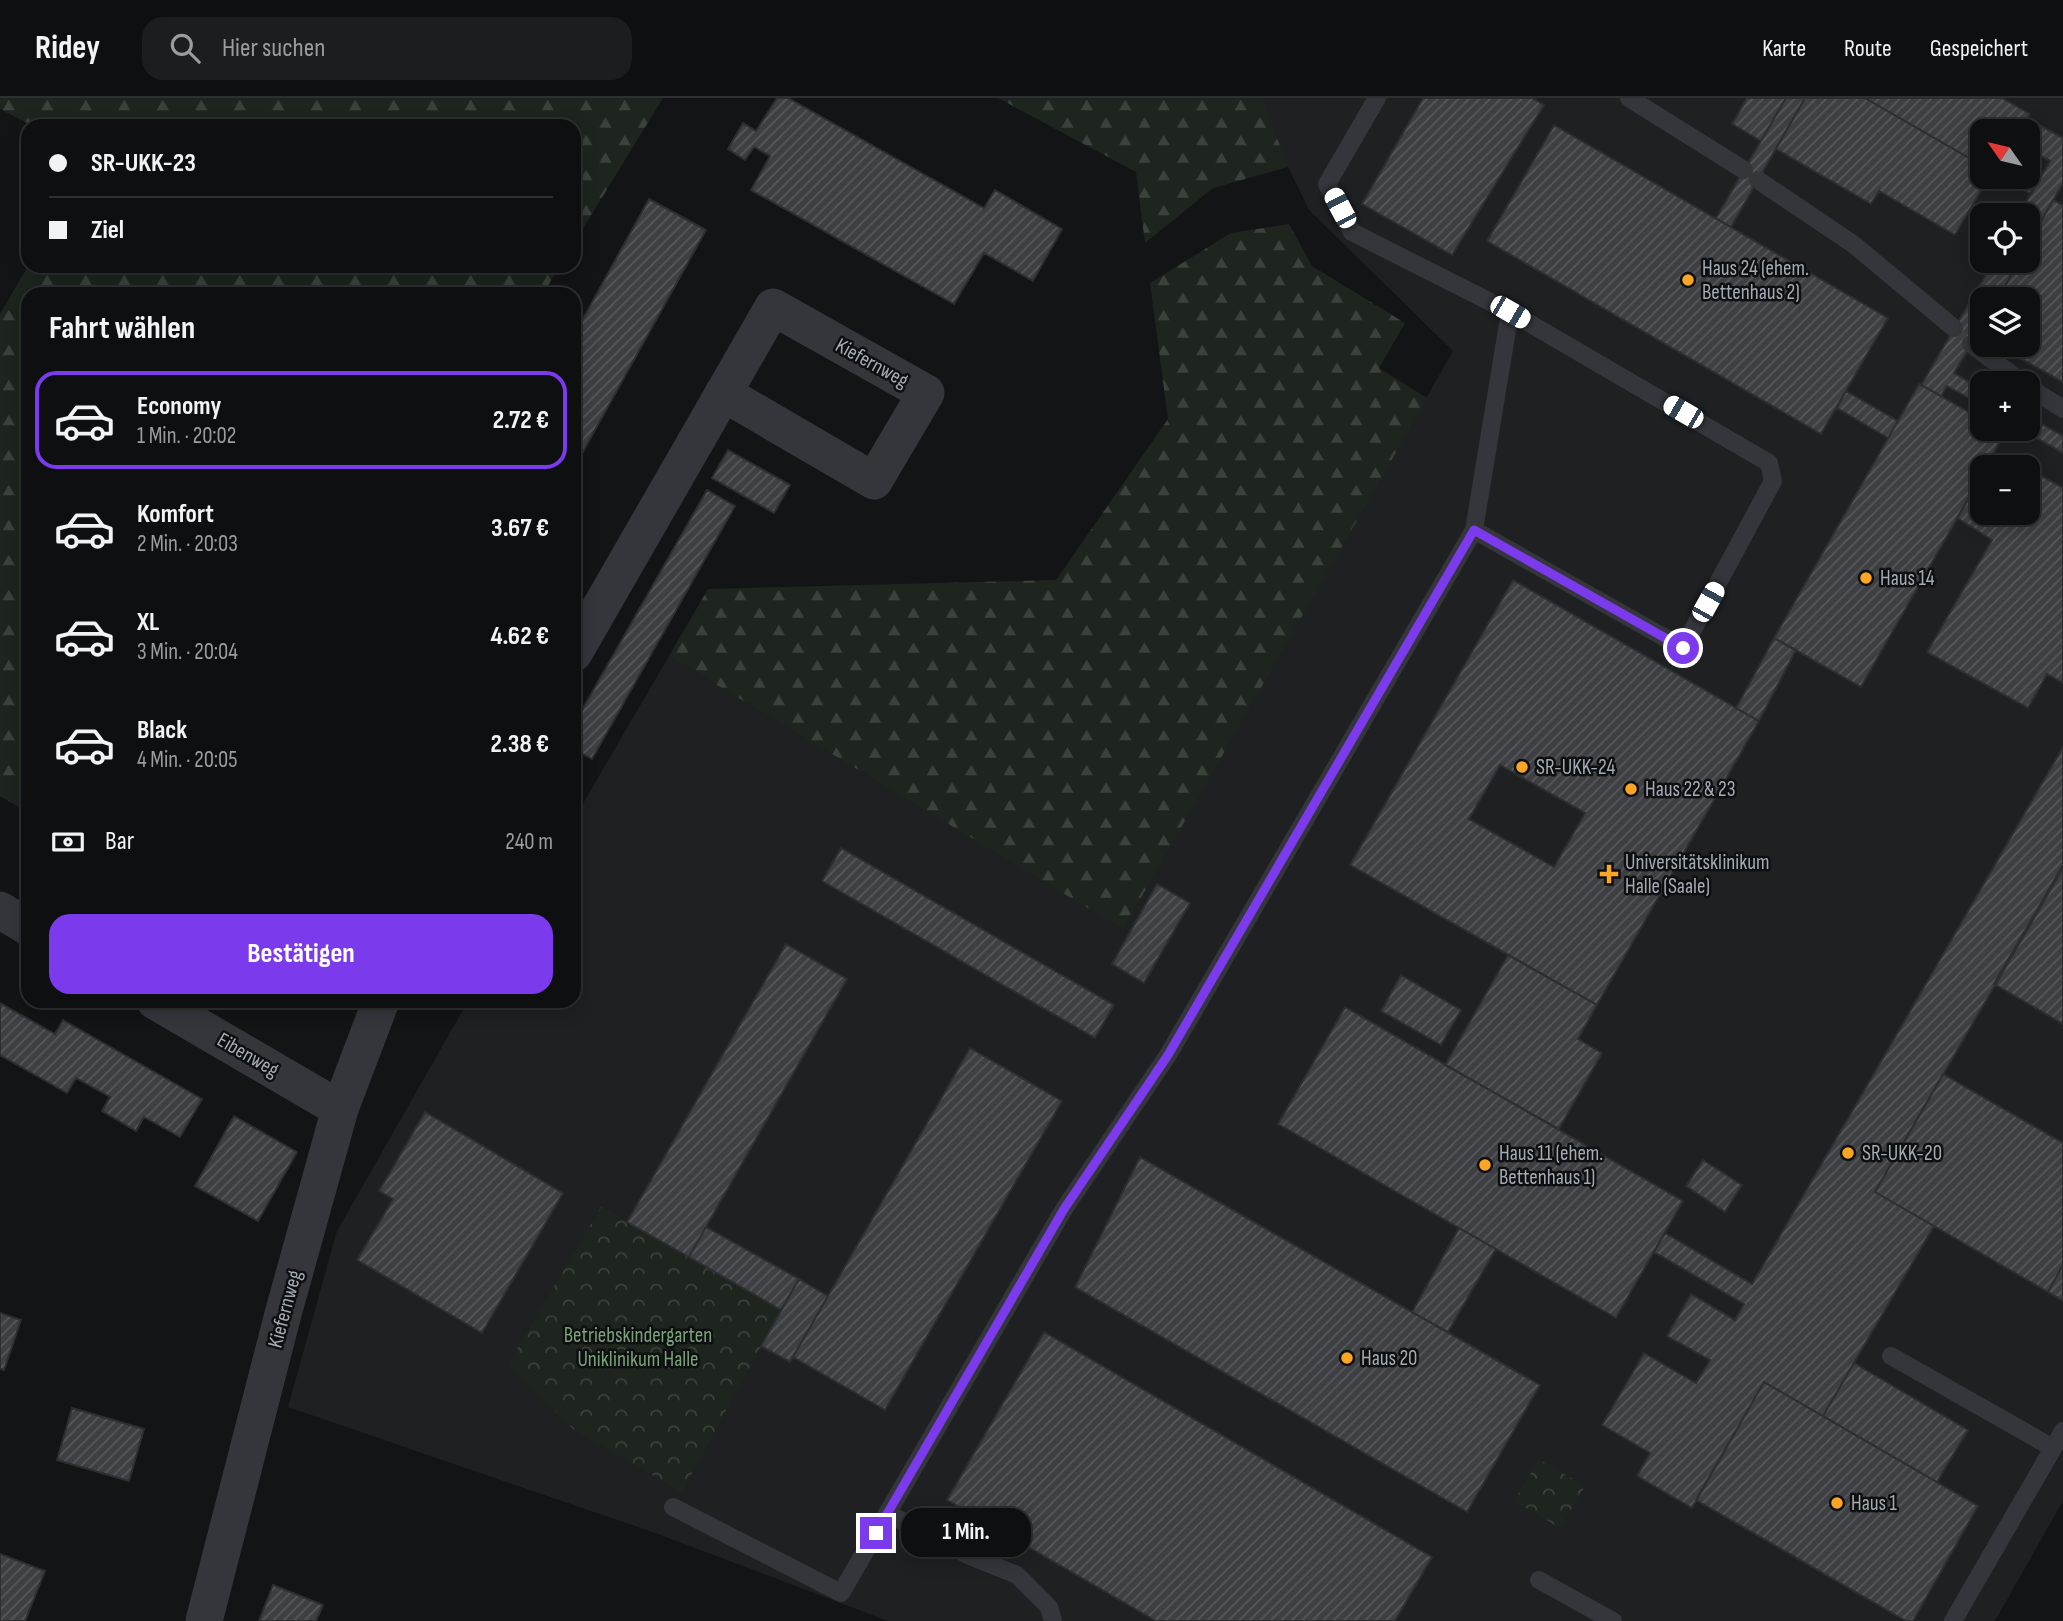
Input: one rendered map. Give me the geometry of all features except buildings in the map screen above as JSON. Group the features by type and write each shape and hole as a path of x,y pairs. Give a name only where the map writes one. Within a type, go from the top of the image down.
{"street":[{"name":"Kiefernweg","path":"581,641 723,393 773,307 926,393 874,481 723,393"},
{"path":"0,910 21,923"},
{"name":"Eibenweg","path":"167,1008 340,1110"},
{"name":"Kiefernweg","path":"204,1621 283,1314 340,1110 378,1008"}],"lane":[{"path":"1377,98 1328,184 1352,232 1510,312 1769,463 1773,481 1683,648 1474,530"},
{"path":"1629,98 1751,175 1853,244 1954,328"},
{"path":"673,1507 841,1593 1064,1209 1168,1055 1474,530 1510,312"},
{"path":"1988,357 2007,371"},
{"path":"2040,395 2063,409"},
{"path":"1891,1356 2053,1448"},
{"path":"1953,1621 2063,1431"},
{"path":"887,1513 972,1557 1017,1575 1049,1607 1053,1621"},
{"path":"1539,1580 1613,1621"}],"shaded area":[{"name":"Universitätsklinikum Halle (Saale)","path":"1256,98 2063,98 2063,1501 1995,1621 888,1621 658,1534 288,1407 337,1231 464,1008 581,1008 581,807 669,656 1123,928 1453,351 1309,210"}],"green space":[{"path":"0,98 663,98 581,232 581,119 21,120 0,109"},
{"path":"998,98 1262,98 1288,167 1213,188 1145,243 1136,172"},
{"path":"1289,224 1312,266 1405,323 1379,368 1427,398 1123,929 669,656 708,589 1056,580 1168,419 1150,283 1231,233"},
{"path":"24,273 556,273 547,287 21,287 21,808 0,796 0,314"},
{"name":"Betriebskindergarten Uniklinikum Halle","path":"601,1207 781,1310 682,1492 574,1430 508,1364"},
{"path":"1539,1459 1585,1486 1560,1528 1514,1501"}],"place":[{"name":"Haus 24 (ehem. Bettenhaus 2)","path":"1688,280"},
{"name":"Haus 14","path":"1866,578"},
{"name":"SR-UKK-24","path":"1522,767"},
{"name":"Haus 22 & 23","path":"1631,789"},
{"name":"Universitätsklinikum Halle (Saale)","path":"1609,874"},
{"name":"SR-UKK-20","path":"1848,1153"},
{"name":"Haus 11 (ehem. Bettenhaus 1)","path":"1485,1165"},
{"name":"Haus 20","path":"1347,1358"},
{"name":"Haus 1","path":"1837,1503"}],"route":[{"path":"876,1533 1064,1209 1168,1055 1474,530 1683,648"}]}
